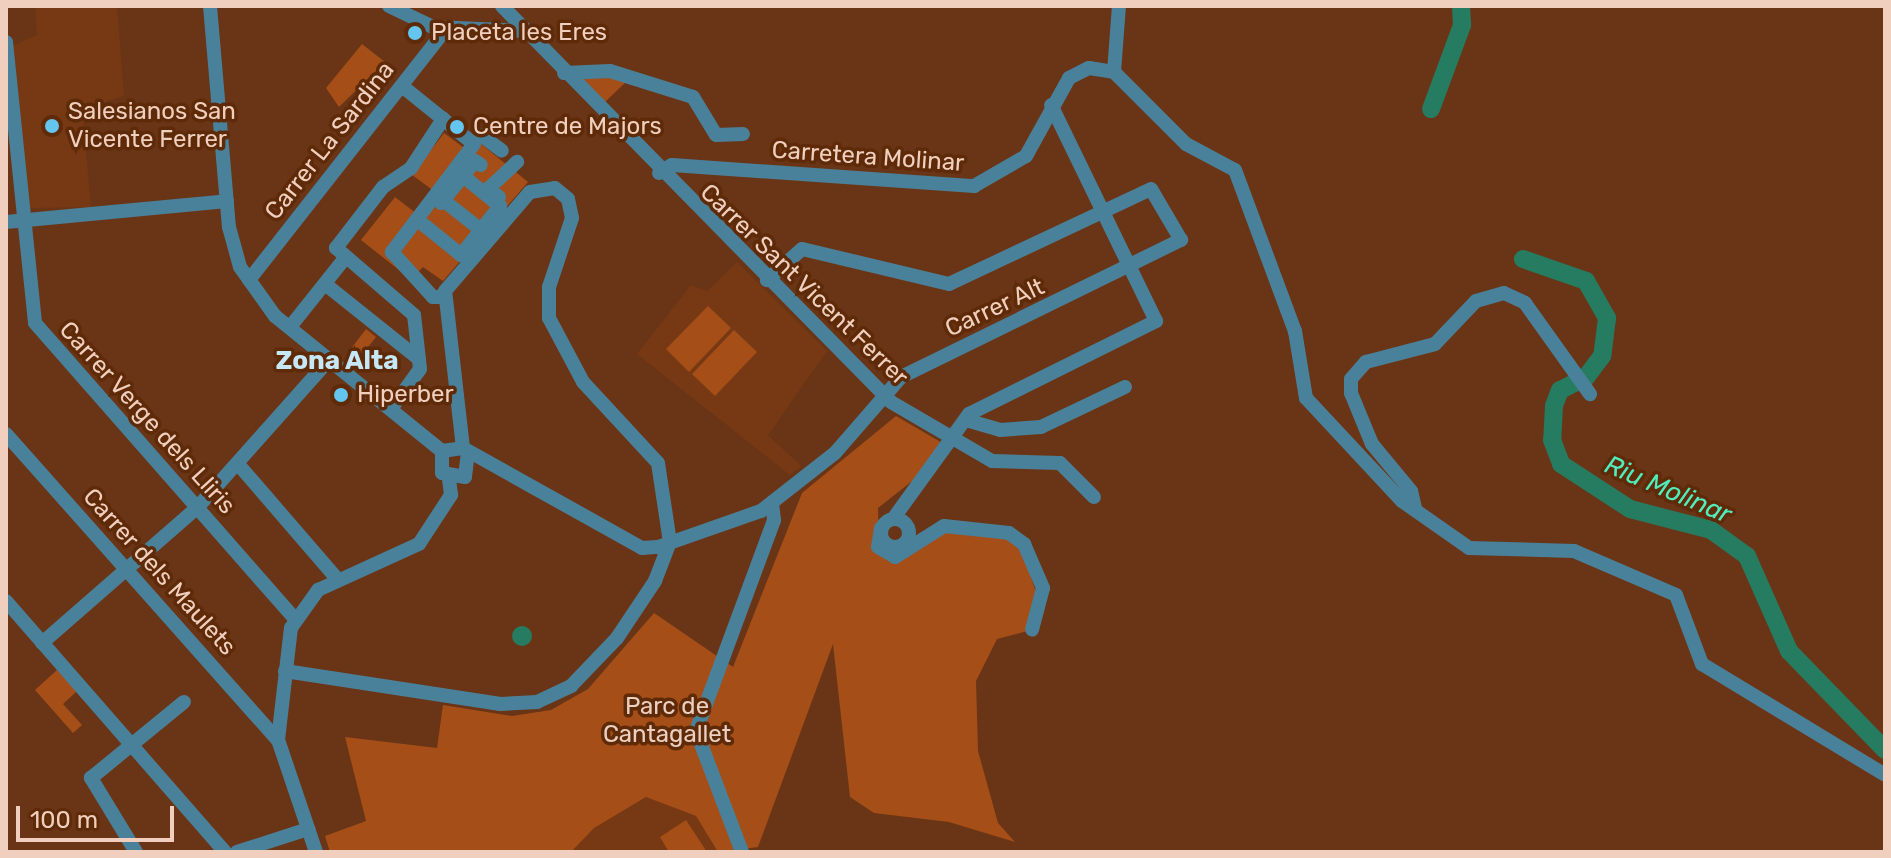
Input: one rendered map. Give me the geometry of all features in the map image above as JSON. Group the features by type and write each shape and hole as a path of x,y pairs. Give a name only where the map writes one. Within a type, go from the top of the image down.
{"street":[{"path":"210,6 230,237 249,280 290,327 442,451 466,450 642,548 659,571"},
{"path":"389,6 446,29 525,31"},
{"name":"Carrer Sant Vicent Ferrer","path":"502,6 659,173 884,396 992,461 1060,463 1094,497"},
{"path":"1119,6 1114,72 1186,144 1235,170 1295,331 1306,398 1415,508 1469,548 1574,551 1676,595 1702,664 1885,775"},
{"name":"Carrer La Sardina","path":"249,280 446,29"},
{"name":"Carrer Verge dels Lliris","path":"6,42 35,323 295,619"},
{"path":"564,73 610,71 693,97 716,135 743,134"},
{"name":"Carretera Molinar","path":"659,173 672,165 965,188 1017,165 1051,105 1075,73 1114,72"},
{"path":"402,86 474,144 392,252 433,297 445,297"},
{"path":"1032,630 1043,588 1024,544 1009,533 944,526 895,557 878,547 887,524 955,439 966,420 1156,321 1051,105"},
{"path":"391,409 417,377 419,359 411,309 345,258 338,243 392,180 411,168 443,119"},
{"path":"481,135 502,151"},
{"path":"398,257 475,161 481,165"},
{"path":"505,202 488,189 517,162"},
{"path":"424,225 461,255 481,230 500,206 463,176"},
{"path":"285,671 500,704 537,702 591,668 659,571 670,542 658,463 583,382 549,318 549,287 572,218 568,199 546,186 524,190 445,297 469,473 449,479"},
{"name":"Carrer Alt","path":"642,548 670,542 772,504 835,453 901,377 1180,243 1158,192 1103,211"},
{"path":"443,200 481,230"},
{"path":"6,222 227,201"},
{"path":"767,280 802,249 949,284 1103,211"},
{"path":"290,327 345,258"},
{"path":"325,284 419,359"},
{"path":"1415,508 1411,491 1372,444 1351,393 1351,379 1366,362 1435,344 1476,301 1504,293 1525,303 1583,386"},
{"path":"42,643 197,508 329,360"},
{"path":"966,420 1000,430 1041,427 1125,387"},
{"name":"Carrer dels Maulets","path":"6,434 278,740"},
{"path":"316,852 278,740 285,671 295,619 312,595 419,544 451,495 449,479 438,466 442,451"},
{"path":"238,464 338,580"},
{"path":"742,852 696,731 774,520 772,504"},
{"path":"6,601 225,852"},
{"path":"136,852 90,780 184,702"},
{"path":"237,852 308,829"}],"shaded area":[{"name":"Salesianos San Vicente Ferrer","path":"35,6 117,6 124,96 82,109 91,207 30,208 12,46 37,35"},
{"path":"737,262 827,351 768,435 801,466 790,475 637,354 691,285 707,291"},
{"path":"522,626 529,629 532,636 529,643 522,646 515,643 512,636 515,629"},
{"path":"646,797 696,816 718,852 571,852 594,828"}],"green space":[{"path":"362,44 385,62 339,107 326,88"},
{"path":"588,71 629,79 604,103 582,79"},
{"path":"444,133 467,150 434,191 412,175"},
{"path":"480,143 528,182 443,281 423,267 417,273 428,293 361,240 395,197 417,214"},
{"path":"708,306 731,328 689,372 666,349"},
{"path":"366,329 376,337 356,362 347,354"},
{"path":"734,330 757,352 715,396 692,374"},
{"name":"Parc de Cantagallet","path":"896,416 944,444 926,470 878,508 879,543 897,552 926,532 1003,533 1022,551 1038,598 1032,630 997,639 976,681 978,751 998,823 1015,842 949,822 874,813 850,797 833,644 758,847 718,852 696,816 646,797 594,828 571,852 330,852 325,836 366,821 345,737 437,748 443,705 512,716 551,710 588,689 654,613 733,667 802,493"},
{"path":"57,670 77,691 63,704 82,725 73,733 35,690"},
{"path":"686,820 707,852 669,852 660,837"}],"waterway":[{"name":"Riu Molinar","path":"1431,109 1462,25 1461,6"},
{"name":"Riu Molinar","path":"1523,259 1586,281 1607,318 1602,356 1586,377 1560,390 1554,406 1552,440 1561,464 1630,509 1711,530 1747,556 1789,651 1885,750"}],"place":[{"name":"Placeta les Eres","path":"415,33"},
{"name":"Salesianos San Vicente Ferrer","path":"52,126"},
{"name":"Centre de Majors","path":"457,127"},
{"name":"Hiperber","path":"341,395"}],"district":[{"name":"Zona Alta","path":"337,361"}]}
